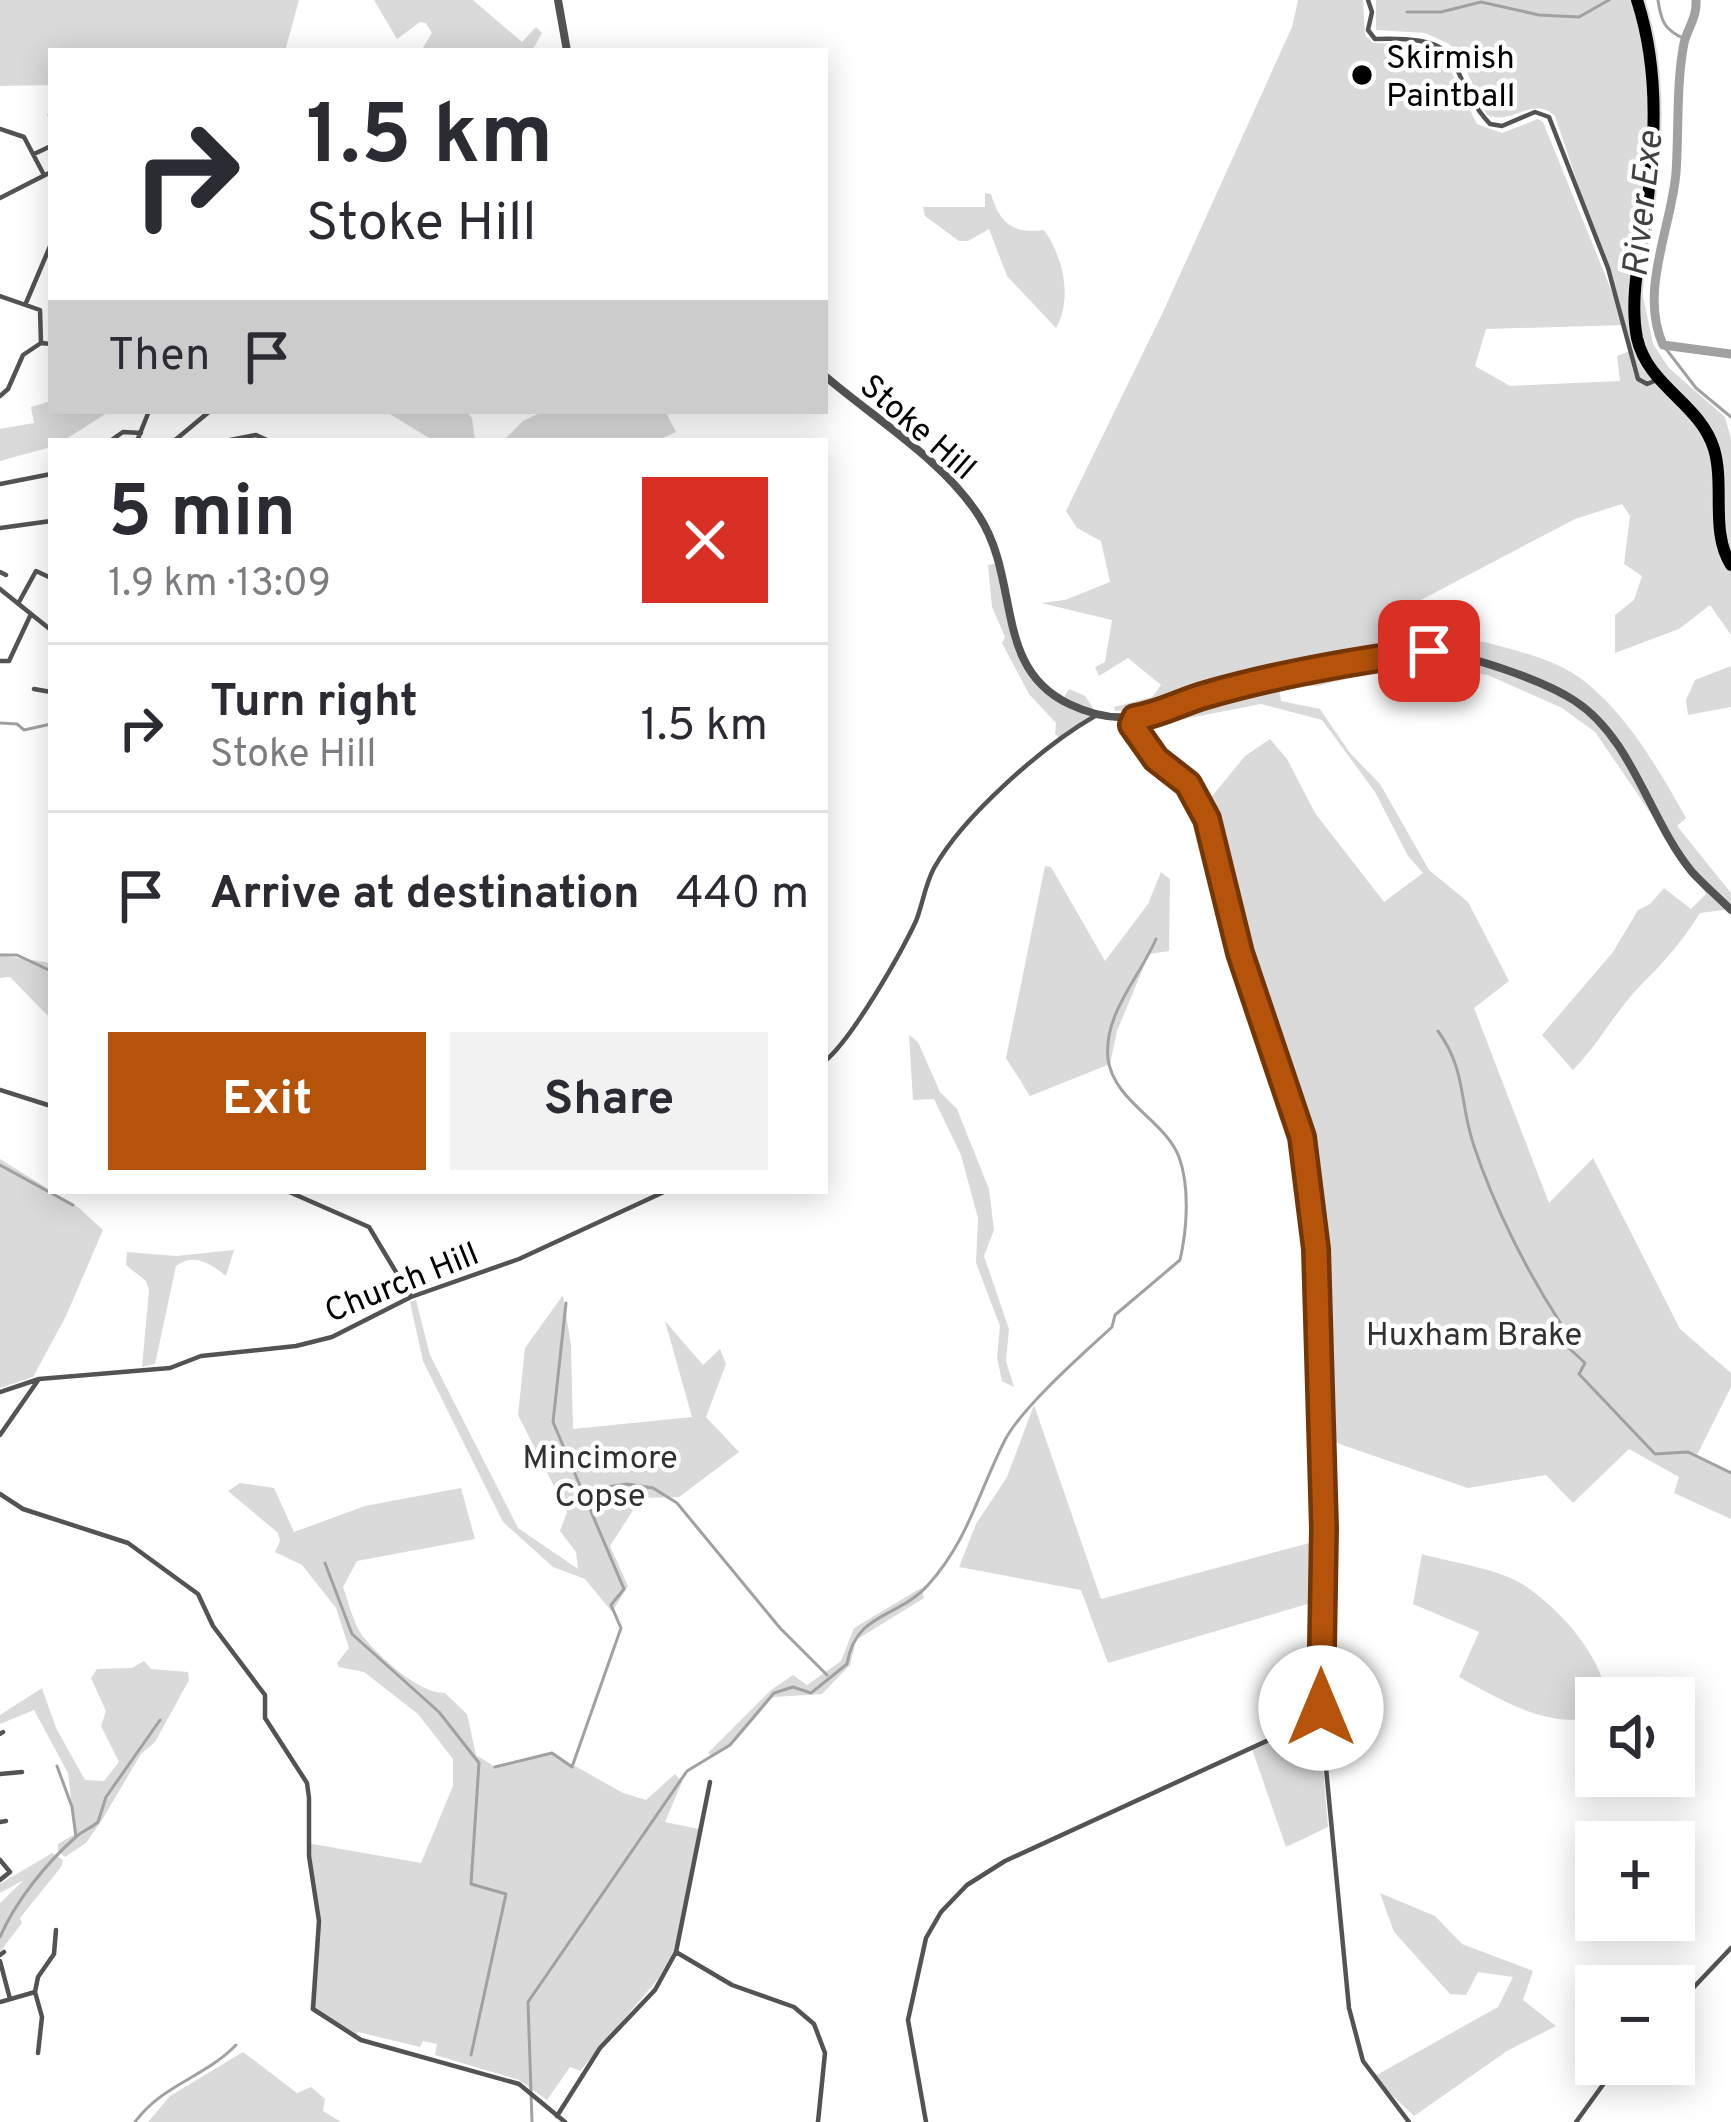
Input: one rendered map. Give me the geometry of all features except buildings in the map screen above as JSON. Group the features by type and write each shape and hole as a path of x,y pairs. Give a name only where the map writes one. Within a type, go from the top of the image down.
{"main road":[{"path":"1637,0 1652,55 1654,113 1635,321 1638,341 1657,380 1703,422 1714,450 1720,539 1731,565"}],"street":[{"path":"558,0 566,48"},
{"path":"1369,0 1368,31 1376,39 1414,37 1439,44 1454,57 1490,124 1502,126 1535,112 1549,117 1608,268 1638,379 1647,384 1657,380"},
{"path":"0,130 24,137 48,173 0,199"},
{"path":"34,154 48,147"},
{"path":"26,303 48,251"},
{"path":"0,296 40,310 41,343"},
{"path":"0,395 23,355 48,344"},
{"name":"Stoke Hill","path":"828,378 968,501 1002,564 1010,619 1028,670 1042,688 1096,716 1134,721 1338,663 1429,651 1512,673 1575,700 1604,729 1690,870 1731,910"},
{"path":"138,438 148,414"},
{"path":"181,438 207,414"},
{"path":"233,424 234,438"},
{"path":"114,438 123,432 141,433"},
{"path":"0,484 48,475"},
{"path":"0,528 48,520"},
{"path":"20,602 37,567 48,576"},
{"path":"0,589 48,628"},
{"path":"0,661 11,664 31,614"},
{"path":"34,689 48,691"},
{"path":"828,1057 859,1021 915,922 926,885 946,850 988,800 1049,745 1096,716"},
{"path":"1134,721 1156,759 1188,784 1207,819 1240,953 1302,1137 1316,1249 1324,1528 1321,1716 1352,2025 1363,2061 1409,2122"},
{"path":"0,1090 48,1105"},
{"path":"294,1194 370,1226 411,1297"},
{"name":"Church Hill","path":"0,1392 39,1379 170,1368 228,1351 314,1342 411,1297 519,1259 660,1194"},
{"path":"0,1435 39,1379"},
{"path":"0,1494 22,1509 128,1544 198,1594 220,1636 265,1695 265,1718 307,1783 308,1856 320,1921 314,2009 361,2039 519,2084 565,2122"},
{"path":"926,2122 908,2020 926,1938 941,1912 968,1885 1005,1861 1321,1716"},
{"path":"0,1774 22,1772"},
{"path":"556,2116 600,2048 655,1990 676,1952 710,1783"},
{"path":"0,1860 10,1871 0,1880"},
{"path":"38,2054 42,2017 35,1992 38,1977 57,1955 56,1930"},
{"path":"1695,1986 1731,1948"},
{"path":"676,1952 732,1985 794,2007 814,2024 825,2053 818,2122"},
{"path":"1,1956 10,1999"},
{"path":"0,2002 35,1992"},
{"path":"1576,2122 1603,2085"}],"green space":[{"path":"0,0 299,0 286,48 48,48 48,85 0,86"},
{"path":"374,0 473,0 522,42 536,27 542,33 534,48 423,48 432,33 420,22 397,39"},
{"name":"Huxham Brake","path":"1298,0 1363,0 1365,35 1373,43 1411,44 1442,53 1477,124 1502,133 1538,119 1543,122 1623,319 1555,116 1539,109 1505,117 1487,115 1458,53 1425,33 1376,30 1376,0 1637,0 1654,118 1637,268 1653,344 1669,368 1725,417 1731,439 1731,635 1710,605 1679,629 1615,653 1615,615 1634,600 1642,576 1624,564 1630,516 1622,504 1575,519 1419,601 1436,632 1541,658 1571,672 1606,701 1663,778 1686,818 1677,826 1731,893 1731,909 1700,913 1573,1070 1542,1035 1613,952 1638,910 1664,888 1691,909 1706,894 1595,732 1562,708 1488,675 1410,663 1318,686 1279,686 1281,701 1320,709 1350,753 1380,784 1429,870 1468,902 1509,981 1474,1008 1549,1203 1593,1158 1680,1329 1731,1373 1731,1387 1697,1455 1731,1472 1731,1519 1674,1493 1679,1477 1629,1449 1573,1503 1546,1475 1468,1488 1319,1433 1316,1233 1324,1223 1314,1217 1303,1156 1254,1010 1199,812 1245,756 1270,739 1287,759 1315,813 1384,902 1423,873 1408,856 1375,792 1322,720 1261,704 1174,721 1160,709 1115,711 1114,707 1152,697 1161,685 1128,658 1099,676 1095,667 1105,662 1112,620 1041,603 1065,600 1110,582 1101,541 1077,528 1066,511 1163,312 1292,27","holes":["1625,325 1635,349 1617,356 1620,381 1510,386 1475,366 1486,329"]},
{"path":"985,193 991,194 1009,225 1044,230 1051,240 1065,291 1056,328 1007,276 989,229 959,241 925,216 923,207 985,207"},
{"path":"48,402 48,414 105,414 68,438 48,438 48,448 0,461 0,429 34,423 31,407"},
{"path":"390,414 469,414 472,418 475,438 429,438"},
{"path":"538,414 667,414 676,432 663,438 506,438"},
{"path":"998,563 1014,641 1031,675 1060,703 1069,689 1085,696 1093,708 1088,712 1092,719 1062,740 1055,734 1056,723 1029,694 1002,643 1005,637 992,607 988,565"},
{"path":"1731,666 1731,707 1688,715 1686,700 1695,680"},
{"path":"1045,866 1051,867 1105,961 1148,904 1161,872 1170,879 1169,951 1149,954 1117,1031 1110,1064 1030,1096 1006,1058"},
{"path":"0,955 48,963 48,1016 10,977 0,978"},
{"path":"909,1035 918,1042 940,1092 957,1109 989,1189 994,1230 984,1256 1009,1329 1006,1361 1014,1387 1002,1381 997,1358 1000,1326 976,1263 978,1218 961,1155 934,1099 913,1100"},
{"path":"0,1159 48,1189 48,1194 79,1208 103,1230 33,1377 0,1388"},
{"path":"234,1250 226,1276 196,1260 176,1266 155,1364 142,1367 149,1290 146,1281 126,1265 127,1252 176,1256"},
{"name":"Mincimore Copse","path":"563,1295 571,1345 573,1429 692,1417 665,1321 703,1365 720,1349 726,1364 706,1417 739,1452 679,1497 641,1498 610,1546 628,1586 612,1612 585,1579 553,1567 503,1522 423,1361 410,1302 416,1300 430,1355 518,1528 578,1569 576,1552 560,1531 567,1512 518,1415 525,1348"},
{"path":"1034,1405 1101,1599 1317,1541 1321,1600 1108,1663 1081,1590 959,1567 976,1524 1007,1477"},
{"path":"240,1483 274,1488 294,1532 365,1506 461,1488 475,1539 357,1561 343,1587 362,1635 402,1674 424,1688 445,1693 467,1714 476,1755 495,1767 552,1753 623,1793 646,1800 675,1774 682,1782 665,1822 699,1829 674,1951 658,1979 580,2071 570,2067 547,2100 519,2080 435,2055 437,2044 423,2041 420,2047 358,2032 354,2038 310,2010 317,1920 307,1843 421,1863 453,1786 453,1759 418,1714 364,1672 339,1667 337,1663 349,1648 336,1608 302,1565 275,1552 278,1533 228,1491"},
{"path":"1422,1554 1513,1579 1577,1634 1601,1677 1575,1677 1575,1720 1543,1716 1508,1703 1459,1677 1479,1632 1413,1604"},
{"path":"921,1588 924,1598 856,1640 850,1665 822,1694 773,1697 731,1746 713,1757 708,1753 771,1690 793,1675 807,1685 841,1661 854,1628"},
{"path":"144,1661 151,1669 188,1672 189,1680 155,1742 141,1754 86,1843 65,1857 58,1844 75,1834 68,1773 34,1710 0,1724 0,1715 42,1688 56,1728 85,1780 104,1781 119,1762 101,1726 106,1711 91,1678 97,1669 132,1668"},
{"path":"1319,1722 1328,1827 1286,1847 1252,1749"},
{"path":"52,1853 63,1860 61,1867 0,1952 0,1903 24,1880 0,1893 0,1884"},
{"path":"1380,1893 1435,1916 1462,1944 1533,1971 1523,2000 1556,2026 1507,2051 1414,2116 1373,2077 1498,2007 1513,1977 1478,1972 1466,1995 1450,1994 1394,1932"},
{"path":"243,2052 297,2093 311,2087 325,2099 323,2111 341,2122 148,2122 170,2096"}],"waterway":[{"path":"1407,12 1441,12 1481,2 1539,15 1579,17 1609,0"},
{"path":"1658,0 1665,24 1685,39"},
{"name":"River Exe","path":"1696,0 1681,59 1676,173 1655,282 1656,324 1663,345 1731,354"},
{"path":"1663,345 1696,388 1731,417"},
{"path":"0,723 17,724 24,730 48,725"},
{"path":"532,2122 528,2002 687,1771 730,1745 774,1693 793,1687 811,1693 847,1664 859,1634 928,1585 963,1533 1013,1427 1112,1327 1115,1315 1180,1260 1186,1208 1179,1157 1163,1132 1120,1087 1108,1059 1117,1011 1156,939"},
{"path":"0,955 17,955 48,970"},
{"path":"1438,1031 1454,1060 1469,1130 1491,1192 1561,1324 1558,1338 1585,1363 1579,1374 1655,1454 1688,1452 1731,1473"},
{"path":"0,1165 48,1191"},
{"path":"53,1194 73,1205"},
{"path":"495,1767 552,1753 572,1767 621,1628 611,1605 624,1589 553,1422 566,1303"},
{"path":"580,1491 627,1484 653,1488 677,1503 780,1628 827,1675"},
{"path":"325,1563 352,1634 439,1712 479,1763 471,1884 506,1894 471,2055"},
{"path":"0,1937 43,1870 98,1822 106,1797 160,1720"},
{"path":"57,1766 72,1807 76,1837"},
{"path":"135,2122 158,2099 236,2045"}],"place":[{"name":"Skirmish Paintball","path":"1362,75"}],"route":[{"path":"1321,1708 1324,1528 1316,1249 1302,1137 1240,953 1202,806 1188,784 1156,759 1132,725 1135,718 1280,676 1429,651"}]}
